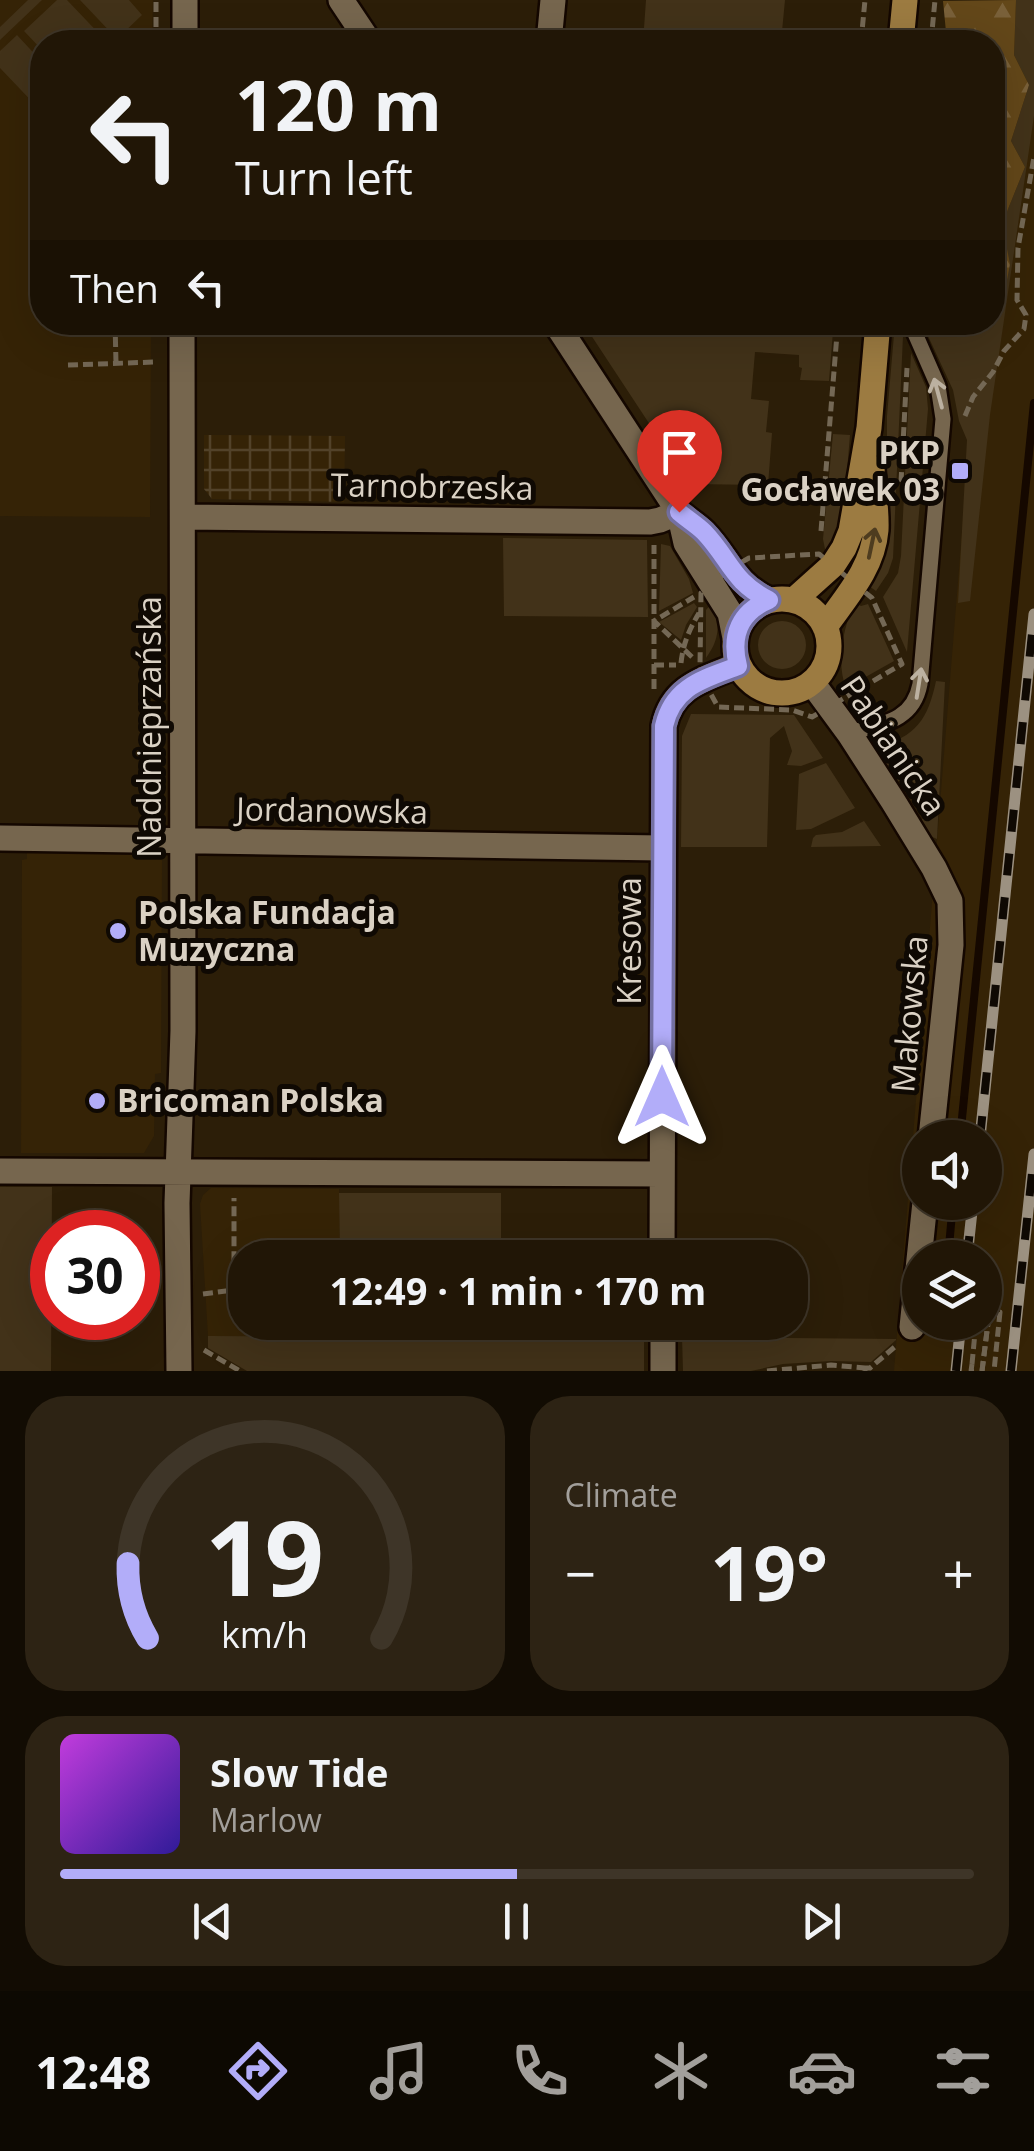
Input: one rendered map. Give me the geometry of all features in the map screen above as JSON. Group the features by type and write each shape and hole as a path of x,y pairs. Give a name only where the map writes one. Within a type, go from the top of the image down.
{"street":[{"path":"185,0 185,30"},
{"path":"341,0 361,30"},
{"path":"550,30 552,0"},
{"path":"902,30 904,0"},
{"name":"Naddnieprzańska","path":"179,1371 184,842 182,335"},
{"path":"563,335 679,512 705,534 714,582 730,613 735,638"},
{"path":"714,582 782,600 812,610 826,626 829,640 824,668 813,684 797,692 774,694 752,684 738,666 735,638 740,621 748,612 757,605 782,600 833,566 844,548 851,530 869,428 877,335"},
{"path":"826,626 856,584 873,548 876,528 869,428"},
{"name":"Tarnobrzeska","path":"183,517 650,522 679,512"},
{"name":"Kresowa","path":"662,1240 664,726 666,713 677,696 702,672 738,666"},
{"name":"Pabianicka","path":"813,684 920,844"},
{"name":"Jordanowska","path":"0,838 662,848"},
{"name":"Makowska","path":"920,844 950,901 951,911 934,1120"},
{"path":"0,1171 662,1174"},
{"path":"662,1340 662,1371"}],"lane":[{"path":"849,733 895,720 907,712 914,705 920,684 944,419 938,386 916,335"}],"path":[{"path":"156,0 156,30"},
{"path":"862,30 865,0"},
{"path":"932,30 935,0"},
{"path":"959,431 972,398 1024,329 1026,315 1017,300 1018,248 1034,157"},
{"path":"115,335 116,363"},
{"path":"821,535 837,335"},
{"path":"68,365 156,362"},
{"path":"819,554 833,566 872,598 902,664 812,717 792,710 718,708 702,672 654,621 749,558 819,554"},
{"path":"702,672 714,582"},
{"path":"654,665 680,666"},
{"path":"201,1294 234,1290 234,1202"},
{"path":"767,1371 864,1370 902,1339"},
{"path":"972,1369 974,1340"},
{"path":"982,1371 986,1340"},
{"path":"994,1371 997,1340"},
{"path":"204,1350 240,1371"}],"shaded area":[{"path":"0,0 153,0 152,30 30,30 30,335 151,335 150,517 0,516"},
{"path":"28,0 42,0 0,40 0,27"},
{"path":"57,0 67,0 96,30 30,30 30,37 24,31"},
{"path":"80,0 129,0 142,15 126,30 108,30"},
{"path":"646,0 785,0 782,30 644,30"},
{"path":"1007,0 1034,0 1034,1371 894,1371 902,1272 902,1340 1002,1340 1002,1240 905,1240 906,1220 1002,1220 1002,1120 914,1120 978,335 1005,335"},
{"path":"1016,0 1034,0 1034,116 1005,313 1009,264 1005,217 1025,167 1011,141 1029,85 1014,55"},
{"path":"17,35 30,49 30,99 0,68 0,51"},
{"path":"591,335 833,335 829,381 800,380 799,355 755,352 751,399 769,401 766,432 772,433 768,485 689,484"},
{"path":"894,335 902,335 893,558 876,591 869,586 887,539 887,416"},
{"path":"928,335 1002,335 970,601 958,603 967,440 953,390"},
{"path":"911,353 926,387 928,409 907,652 883,597 898,573 901,556"},
{"path":"833,434 850,435 843,519 829,553 823,539"},
{"path":"204,435 345,436 344,502 212,499 204,489"},
{"path":"503,538 647,540 648,617 504,616"},
{"path":"661,544 670,546 693,593 659,611"},
{"path":"713,602 717,631 706,658 706,610"},
{"path":"694,603 697,607 681,640 659,622"},
{"path":"855,603 868,604 894,661 846,688 841,667 842,645"},
{"path":"782,621 799,628 806,645 799,662 782,669 765,662 758,645 765,628"},
{"path":"936,681 945,682 937,839 919,821 932,813 912,780 893,778 877,747 911,732 929,706"},
{"path":"691,714 794,715 823,758 801,766 787,765 792,751 784,726 770,738 767,847 681,847 682,736"},
{"path":"826,763 855,808 811,829 796,830 799,774"},
{"path":"864,821 881,846 811,847 816,835 842,832"},
{"path":"27,853 161,855 161,1073 155,1074 154,1136 144,1153 21,1153 22,860 27,859"},
{"path":"0,1187 52,1187 52,1210 30,1210 30,1340 51,1340 51,1371 0,1371"},
{"path":"211,1188 339,1189 340,1240 228,1240 228,1336 208,1336 200,1204"},
{"path":"339,1193 501,1193 501,1240 340,1240"},
{"path":"208,1336 228,1336 228,1340 644,1340 644,1371 247,1371 208,1348"},
{"path":"896,1339 871,1362 783,1364 751,1371 683,1371 682,1340"}],"green space":[{"path":"1016,0 1014,55 1029,85 1011,141 1025,167 1005,217 1005,30 946,30 943,1"},
{"path":"1005,239 1010,264 1005,290"}],"waterway":[{"path":"962,1120 1034,403"},
{"path":"950,1240 951,1220"}],"railway":[{"path":"982,1120 1034,614"},
{"path":"1011,1371 1034,1154"},
{"path":"969,1240 971,1220"},
{"path":"956,1371 959,1340"}],"place":[{"name":"PKP Gocławek 03","path":"960,471"},
{"name":"Polska Fundacja Muzyczna","path":"118,931"},
{"name":"Bricoman Polska","path":"97,1101"}],"route":[{"path":"662,1097 666,713 683,691 738,666 734,652 740,621 769,600 737,578 705,534 679,512"}]}
